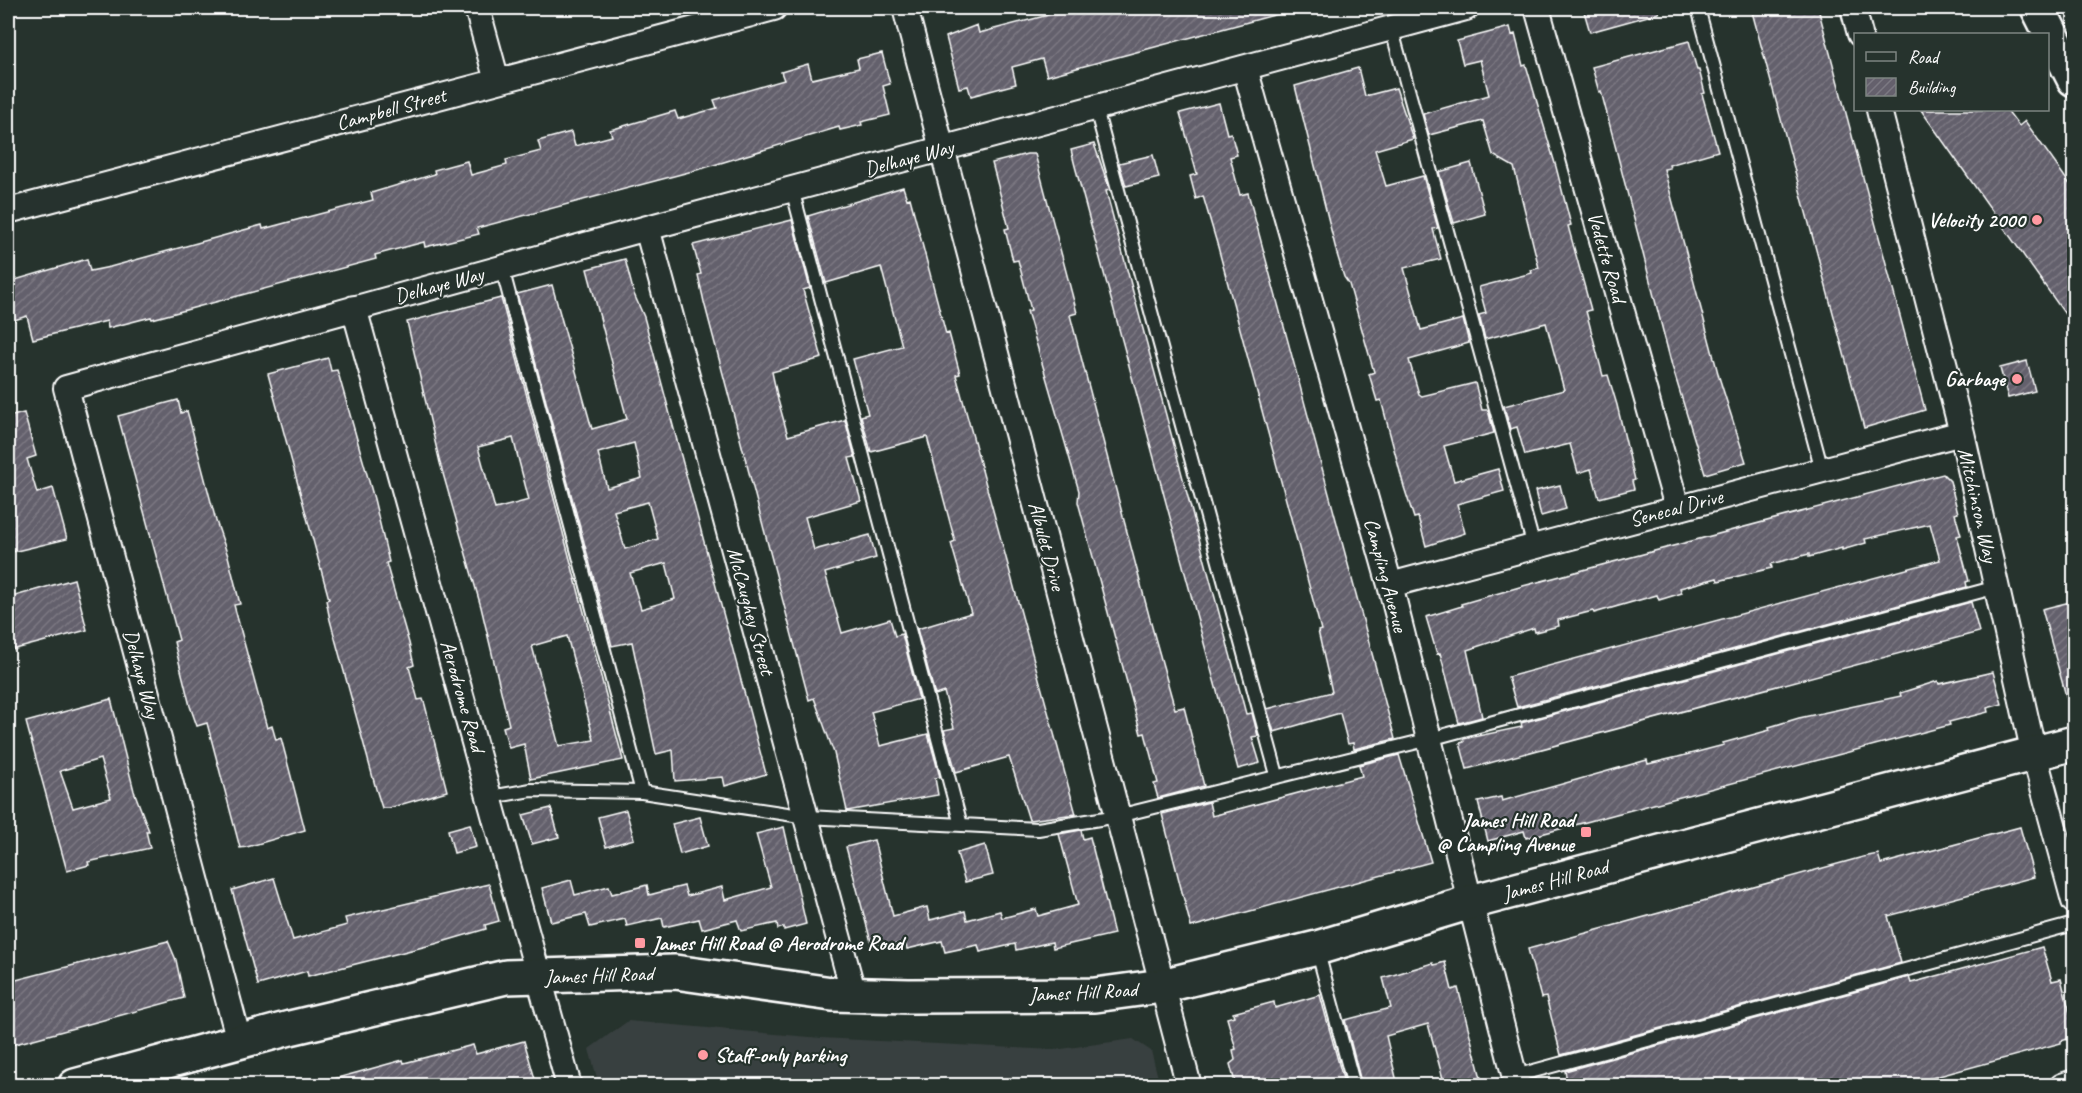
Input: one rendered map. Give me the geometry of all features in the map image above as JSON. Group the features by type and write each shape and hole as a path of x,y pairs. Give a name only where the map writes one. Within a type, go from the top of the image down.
{"street":[{"path":"477,8 497,81"},
{"name":"Campbell Street","path":"8,211 774,8"},
{"name":"Albulet Drive","path":"905,8 1189,1086"},
{"name":"Delhaye Way","path":"239,1041 66,388 647,228 1466,8"},
{"name":"Vedette Road","path":"1537,8 1677,507"},
{"path":"1853,8 1860,33"},
{"path":"2038,8 2074,79"},
{"name":"Campling Avenue","path":"1245,68 1390,585 1431,739 1516,1081"},
{"name":"Mitchinson Way","path":"1880,111 1962,433 2034,754 2074,901"},
{"name":"McCaughey Street","path":"647,228 854,995"},
{"name":"Aerodrome Road","path":"354,308 569,1086"},
{"name":"Senecal Drive","path":"1390,585 1962,433"},
{"name":"James Hill Road","path":"75,1086 239,1041 506,977 675,972 854,995 1095,995 1162,986 1317,948 1471,902 2074,743"},
{"path":"2062,1086 2074,1082"}],"lane":[{"path":"1698,8 1822,470"},
{"path":"1391,27 1534,547"},
{"path":"1096,109 1277,775"},
{"path":"792,189 961,825"},
{"path":"502,268 642,792"},
{"path":"491,797 531,790 642,792 807,817 1038,829 1118,816 1277,775 1431,739 1997,587"},
{"path":"1516,1081 2074,924"},
{"path":"1317,948 1354,1086"}],"shaded area":[{"path":"628,1021 821,1038 1054,1050 1133,1039 1151,1051 1160,1085 599,1085 589,1049"}],"building":[{"path":"1075,8 1277,8 1278,14 1047,76 1042,59 1012,67 1016,84 971,96 968,86 959,88 946,37 977,25 979,33"},
{"path":"1583,8 1658,8 1659,13 1590,32"},
{"path":"1751,8 1818,8 1925,410 1864,428"},
{"path":"1510,27 1512,35 1515,34 1523,66 1526,65 1556,167 1571,225 1568,226 1591,310 1586,311 1603,376 1608,375 1617,405 1635,480 1632,481 1634,489 1599,498 1591,469 1578,473 1570,444 1525,455 1517,427 1510,429 1504,406 1564,390 1546,323 1485,339 1479,315 1486,313 1479,287 1532,273 1531,270 1539,268 1514,167 1493,155 1483,121 1429,135 1423,114 1489,95 1480,60 1463,64 1457,41"},
{"path":"1689,41 1697,70 1699,70 1705,93 1702,94 1718,151 1669,165 1670,168 1664,169 1719,377 1746,462 1705,474 1672,366 1601,91 1599,92 1592,67"},
{"path":"882,53 890,84 883,86 890,115 861,122 862,125 840,130 839,127 704,168 477,228 479,234 425,247 424,242 375,255 376,259 152,319 151,317 108,328 107,321 33,339 27,316 8,322 8,282 87,259 90,271 262,225 263,229 373,200 371,193 435,174 434,170 467,161 471,175 507,165 506,160 541,151 538,141 571,132 575,146 612,136 610,130 675,111 678,119 717,108 714,100 784,80 781,72 808,64 812,79 859,68 857,59"},
{"path":"1358,68 1365,96 1396,88 1413,139 1375,150 1386,186 1423,176 1438,228 1433,229 1441,259 1404,268 1421,330 1463,319 1469,343 1409,360 1419,394 1422,396 1475,383 1482,410 1488,410 1494,433 1444,446 1454,481 1498,469 1504,491 1457,504 1465,533 1426,546 1418,517 1414,518 1404,487 1381,400 1377,401 1369,374 1374,372 1349,284 1344,277 1337,254 1295,86"},
{"path":"1219,103 1227,134 1231,133 1237,155 1230,157 1240,195 1248,193 1395,739 1354,749 1353,743 1348,744 1340,713 1274,732 1267,709 1332,692 1318,631 1321,630 1218,247 1203,196 1196,199 1190,176 1197,174 1180,113"},
{"name":"Velocity 2000","path":"1922,111 2008,111 2019,126 2025,121 2074,190 2074,327"},
{"path":"1094,144 1110,190 1106,191 1246,714 1252,713 1258,736 1252,737 1260,763 1238,769 1071,150"},
{"path":"1035,154 1077,313 1070,315 1152,627 1175,709 1184,707 1204,786 1158,798 1154,784 1158,783 1145,733 1141,734 1078,502 1079,491 1027,311 1031,310 1018,260 1013,261 1005,229 1009,228 992,163"},
{"path":"1153,155 1159,178 1126,186 1119,163"},
{"path":"1471,163 1485,214 1454,223 1439,172"},
{"path":"903,187 907,199 910,198 946,334 949,333 960,374 956,375 1076,814 1029,820 1009,757 956,772 944,730 954,728 944,692 935,695 917,629 971,613 951,543 955,541 927,437 871,452 861,416 868,414 853,359 902,346 881,267 826,283 808,216"},
{"path":"792,220 810,288 803,290 822,358 772,372 778,400 788,436 845,420 855,457 849,458 861,501 805,517 814,550 870,535 876,558 825,573 842,633 890,619 895,636 902,634 919,699 871,712 880,746 928,734 940,777 935,778 938,795 847,811 834,753 814,698 809,700 704,302 698,275 701,274 693,245"},
{"path":"625,259 634,294 644,317 766,774 725,786 723,777 675,781 673,750 656,754 632,642 612,646 517,294 552,285 592,429 627,419 587,269","holes":["634,443 642,478 607,488 598,453","648,502 658,539 625,549 614,511","666,563 675,599 641,609 630,573"]},
{"path":"501,298 623,760 531,779 524,744 509,748 503,727 509,725 481,607 440,463 407,322","holes":["513,438 529,500 495,509 478,447","567,636 594,740 559,746 532,646"]},
{"path":"328,358 331,371 337,370 339,376 374,499 389,562 386,563 414,665 409,667 418,700 423,699 425,705 447,791 389,808 382,808 376,789 330,620 326,600 329,599 268,374"},
{"name":"Garbage","path":"2027,361 2035,391 2008,398 2000,368"},
{"path":"178,400 181,413 187,411 216,521 228,556 240,604 234,605 267,728 272,726 276,740 281,738 305,830 247,847 240,848 207,723 197,726 190,706 174,642 179,640 118,416"},
{"path":"24,413 36,456 27,459 37,493 53,488 67,539 8,553 8,417"},
{"path":"1943,474 1950,481 1958,513 1955,514 1961,535 1957,536 1969,581 1966,582 1967,587 1517,707 1508,677 1940,560 1930,524 1865,539 1866,543 1842,550 1842,548 1809,557 1809,554 1771,564 1772,568 1718,581 1717,578 1680,588 1682,593 1659,600 1657,595 1594,613 1593,611 1558,620 1559,626 1535,632 1534,628 1467,650 1482,717 1459,723 1440,653 1437,654 1426,617 1523,586"},
{"path":"1560,485 1566,509 1541,516 1535,491"},
{"path":"74,579 87,630 8,651 8,598"},
{"path":"2074,601 2074,706 2069,707 2042,609"},
{"path":"1971,602 1979,632 1467,769 1460,743 1464,742 1463,739 1522,727 1521,723"},
{"path":"1993,672 2002,704 1987,708 1988,712 1949,722 1950,725 1526,838 1524,831 1488,841 1478,802 1501,797 1502,801 1647,760 1648,764 1678,757 1724,745 1723,743 1770,730 1769,727 1799,718 1901,696 1900,693 1938,681 1939,684"},
{"path":"111,699 134,791 149,831 146,831 150,848 88,862 89,865 67,871 26,722","holes":["100,759 111,798 73,808 60,771"]},
{"path":"1399,755 1431,862 1191,927 1162,814 1209,802 1212,816 1362,776 1359,765"},
{"path":"551,808 559,837 532,844 523,815"},
{"path":"626,810 634,839 606,847 598,817"},
{"path":"700,817 708,846 680,854 672,824"},
{"path":"470,824 476,847 454,853 448,830"},
{"path":"784,827 806,924 784,930 784,927 778,929 777,923 741,931 737,920 702,929 699,919 664,927 662,918 627,926 625,919 590,927 586,914 551,922 542,888 571,880 575,895 609,886 612,894 647,885 649,895 684,886 687,896 722,887 725,900 771,887 756,834"},
{"path":"2020,827 2034,877 1888,916 1901,963 1561,1055 1546,997 1541,998 1528,949 1863,857 1878,854 1881,864"},
{"path":"1081,830 1083,839 1090,837 1114,934 1053,948 1052,942 1016,950 1015,944 980,952 978,945 945,952 942,941 907,949 905,942 881,948 878,940 871,942 846,847 874,840 893,916 927,907 930,920 965,911 967,920 1000,911 1002,918 1036,909 1038,916 1078,905 1059,834"},
{"path":"985,845 993,875 965,882 957,853"},
{"path":"274,878 293,940 347,925 345,918 489,884 499,921 485,925 486,929 435,944 308,976 307,971 258,985 232,890"},
{"path":"168,941 176,960 184,998 8,1046 8,982"},
{"path":"2042,947 2052,981 2061,979 2074,1028 2074,1037 2061,1041 2061,1043 1902,1086 1568,1086 1565,1071 1909,977 1911,983"},
{"path":"1445,962 1452,990 1458,988 1483,1086 1445,1086 1428,1024 1386,1036 1398,1086 1362,1086 1345,1020 1391,1008 1383,978 1433,963 1434,965"},
{"path":"1320,995 1345,1086 1236,1086 1230,1064 1235,1060 1233,1050 1236,1049 1227,1018 1234,1016 1233,1013 1274,1002 1275,1008"},
{"path":"524,1041 537,1086 331,1086 330,1080 403,1060 404,1063 473,1045 476,1054"}],"place":[{"name":"Velocity 2000","path":"2037,220"},
{"name":"Garbage","path":"2017,379"},
{"name":"James Hill Road @ Campling Avenue","path":"1586,832"},
{"name":"James Hill Road @ Aerodrome Road","path":"640,943"},
{"name":"Staff-only parking","path":"703,1055"}]}
